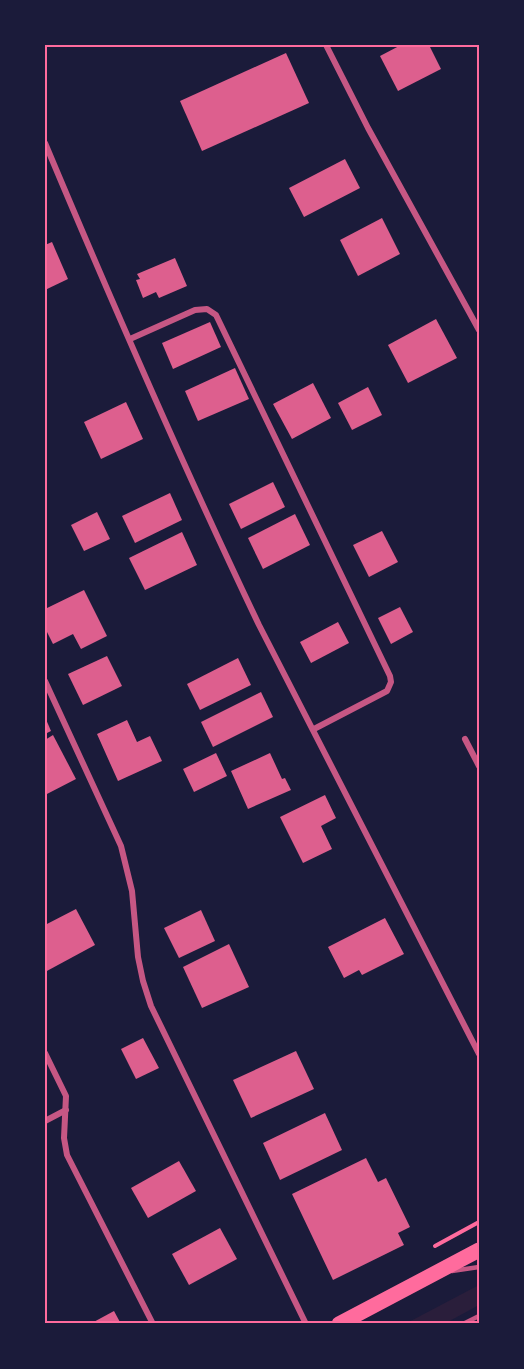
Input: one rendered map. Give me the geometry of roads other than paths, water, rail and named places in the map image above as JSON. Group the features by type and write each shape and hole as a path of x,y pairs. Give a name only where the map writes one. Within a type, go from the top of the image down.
{"main road":[{"path":"339,1324 479,1250"}],"street":[{"path":"326,45 368,128 479,330"},
{"path":"45,143 226,556 259,625 479,1054"},
{"path":"129,339 195,310 207,309 216,315 390,676 391,682 387,691 314,729"},
{"path":"45,681 121,846 132,891 138,957 151,1006 306,1324"},
{"path":"465,739 479,766"},
{"path":"45,1053 66,1096 64,1138 67,1155 153,1324"},
{"path":"45,1121 66,1110"}],"lane":[{"path":"433,1275 479,1267"},
{"path":"463,1324 479,1316"}]}
